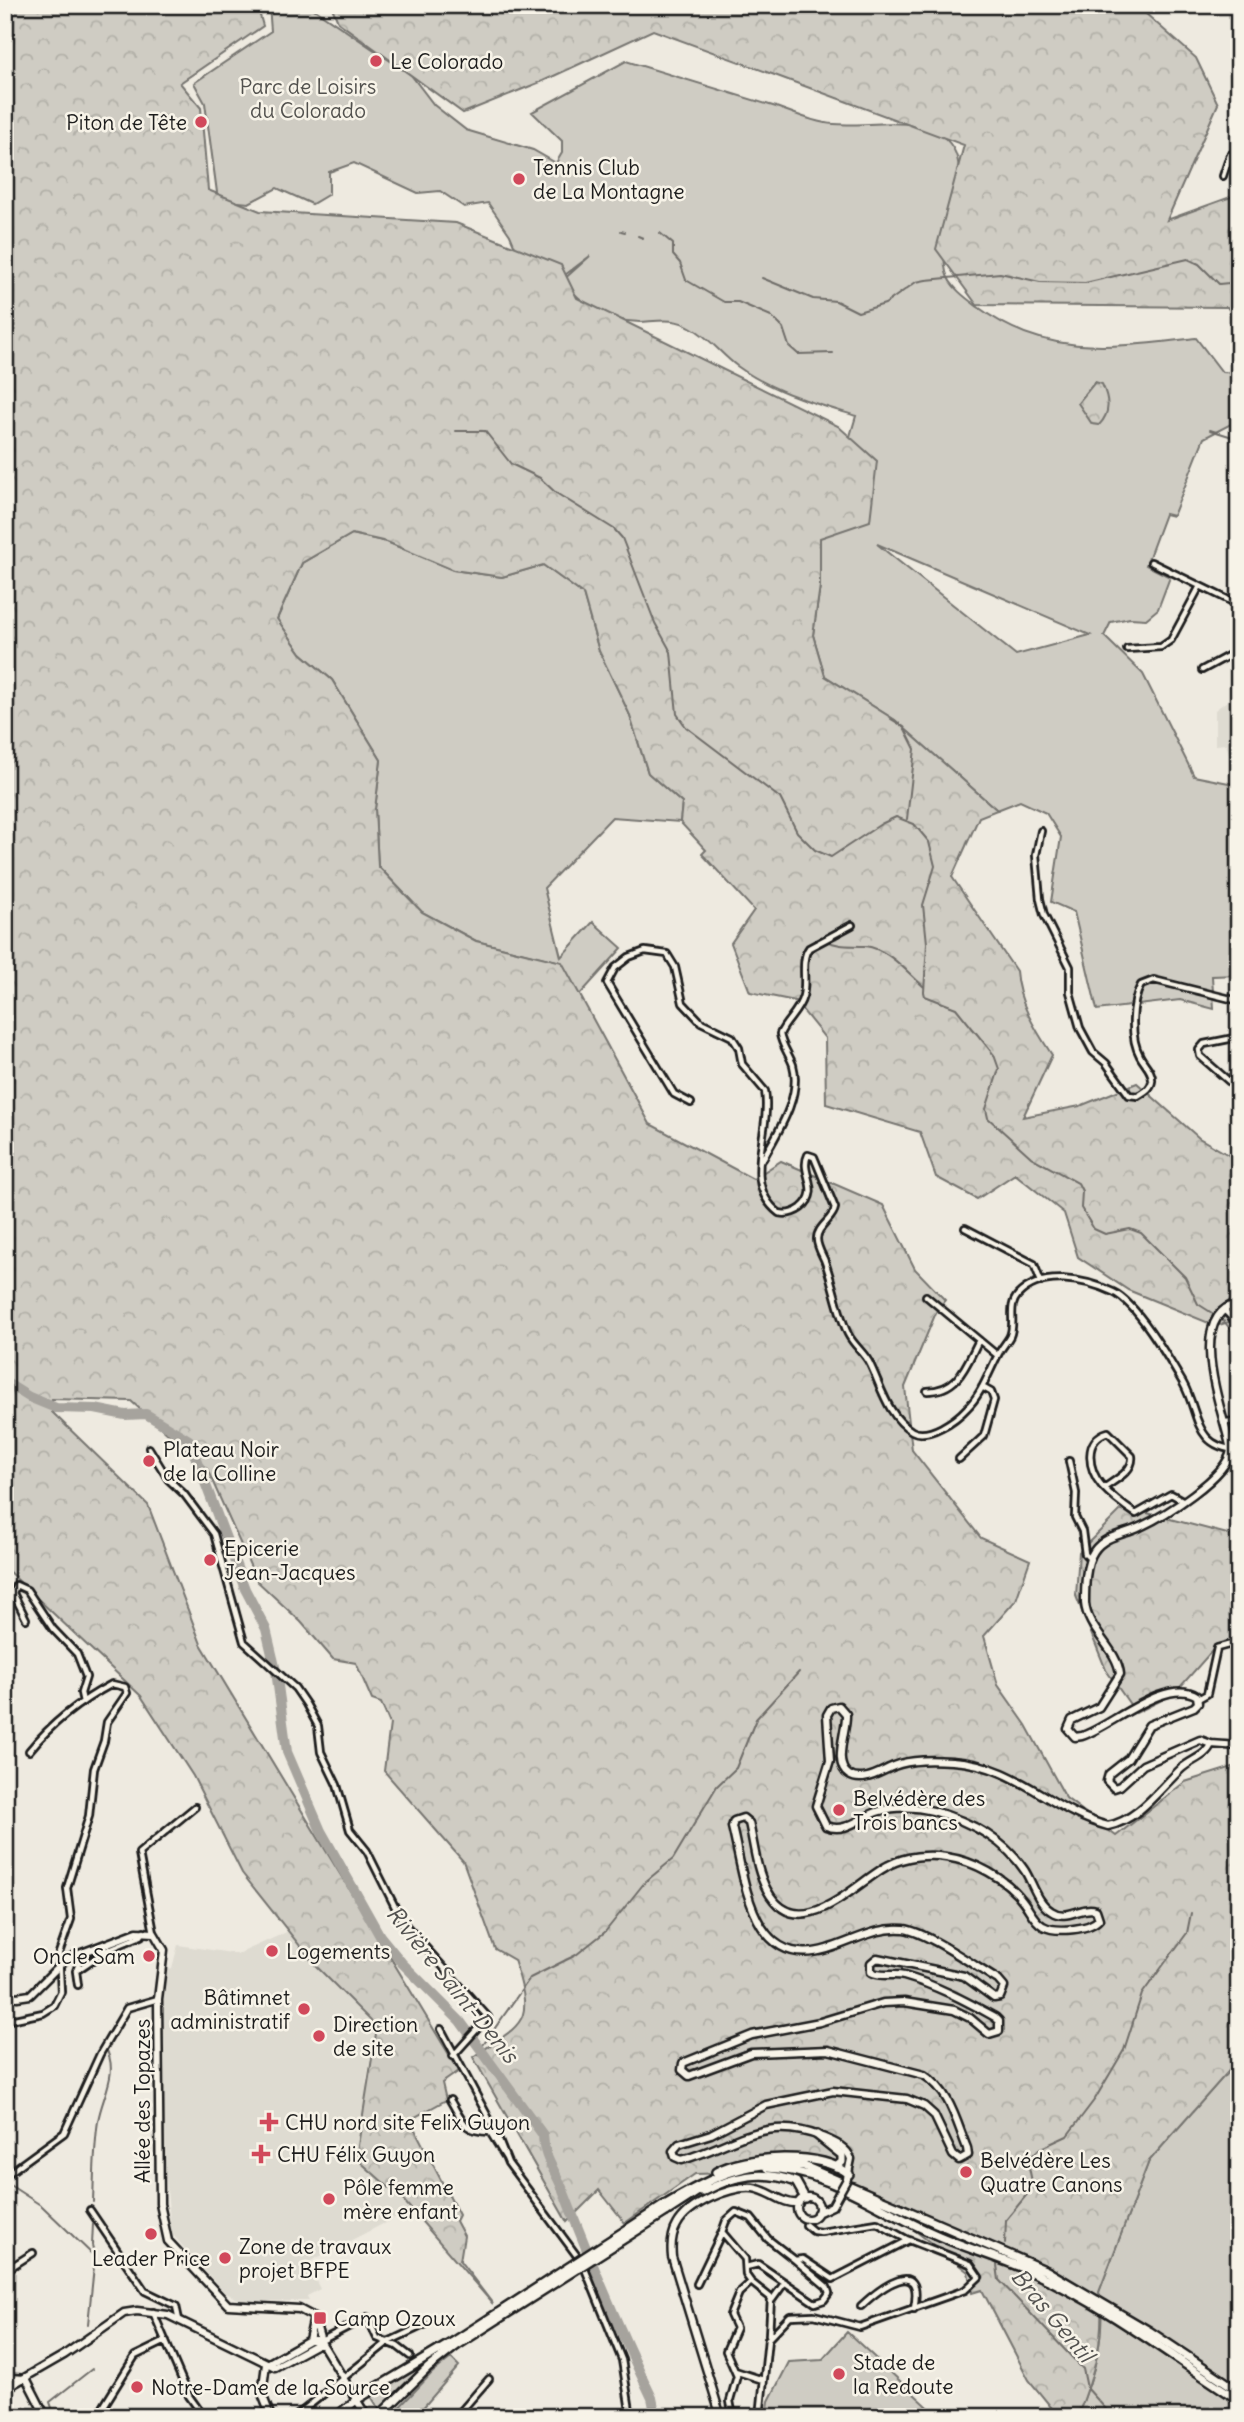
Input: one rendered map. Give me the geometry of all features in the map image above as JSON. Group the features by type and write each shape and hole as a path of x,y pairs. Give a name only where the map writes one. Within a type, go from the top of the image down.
{"main road":[{"path":"1239,1303 1222,1310 1214,1318 1209,1339 1210,1358 1225,1422 1235,1450 1221,1472 1147,1524 1101,1542 1090,1559 1086,1583 1087,1612 1116,1662 1120,1674 1102,1703 1068,1725 1069,1732 1078,1737 1093,1733 1144,1701 1189,1692 1198,1699 1194,1707 1149,1725 1128,1759 1110,1774 1109,1784 1114,1788 1120,1786 1143,1765 1200,1740 1211,1744 1239,1746"},
{"path":"722,2417 672,2258 673,2236 685,2215 727,2192 750,2188 764,2190 807,2219 832,2206 852,2164 849,2154 837,2144 793,2129 770,2129 744,2134 682,2160 673,2154 679,2144 711,2134 766,2105 833,2091 918,2102 934,2115 955,2157 964,2159 968,2152 945,2094 924,2075 828,2050 751,2053 689,2076 682,2070 683,2063 752,2035 820,2022 883,2004 904,2002 944,2007 964,2014 989,2034 999,2031 999,2021 995,2017 954,1995 899,1975 875,1975 869,1967 877,1958 964,1976 994,1998 1000,1997 1004,1987 998,1980 905,1929 876,1933 809,1953 782,1948 763,1931 755,1917 732,1827 734,1821 740,1818 749,1823 766,1888 778,1903 792,1910 808,1912 827,1907 888,1865 928,1856 946,1857 981,1868 1012,1890 1034,1918 1047,1928 1093,1925 1100,1916 1093,1909 1065,1916 1050,1911 1024,1870 995,1839 944,1815 910,1808 892,1808 844,1828 826,1826 816,1806 830,1761 831,1740 827,1715 831,1708 839,1706 846,1714 841,1761 845,1771 852,1777 862,1778 898,1764 926,1761 993,1767 1079,1815 1108,1826 1132,1815 1180,1770 1208,1751 1211,1744"},
{"path":"5,1994 18,1997 30,1994 60,1963 144,1931 154,1933"},
{"name":"Allée des Topazes","path":"154,1933 164,1950 158,1999 160,2204 166,2237 228,2305 299,2309 314,2317"},
{"path":"817,2135 842,2155 842,2162 836,2168"},
{"path":"664,2209 708,2176 745,2160 781,2157 836,2168 848,2177"},
{"path":"336,2417 356,2400 455,2344 696,2186 739,2168 773,2163 804,2166 1047,2270 1115,2310 1239,2392"},
{"path":"664,2209 721,2178 741,2171 789,2169 821,2178 929,2232 1053,2282 1239,2400"},
{"path":"664,2209 741,2176 773,2175 799,2185 802,2200 798,2212"},
{"path":"780,2199 827,2203 837,2196"},
{"path":"816,2202 817,2213"},
{"path":"5,2389 124,2313 153,2312 179,2320 265,2364 281,2365 321,2341"},
{"path":"309,2340 314,2317"},
{"path":"314,2317 321,2341 367,2417"},
{"path":"265,2364 309,2340 321,2341"},
{"path":"378,2417 455,2344"},
{"path":"265,2364 262,2394 271,2417"},
{"path":"26,2378 46,2417"}],"street":[{"path":"1223,176 1230,155 1239,150"},
{"path":"1151,562 1239,605"},
{"path":"1127,649 1161,647 1171,640 1200,586"},
{"path":"1202,670 1239,650"},
{"path":"1041,831 1036,855 1040,899 1044,915 1070,967 1070,992 1080,1028 1087,1044 1106,1063 1129,1095 1138,1096 1147,1090 1152,1082 1150,1071 1134,1040 1135,999 1141,985 1154,980 1239,1001"},
{"path":"761,1163 775,1140 792,1095 793,1064 780,1034 802,1001 806,976 805,953 809,947 852,925"},
{"path":"691,1103 674,1094 607,983 609,975 621,962 645,951 663,952 670,957 683,1003 701,1022 732,1037 739,1048 742,1064 765,1091 758,1175 764,1198 779,1213 790,1214 805,1204 811,1195 813,1186 805,1163 808,1154 814,1157 835,1208 834,1214 820,1228 817,1242 836,1291 845,1327 853,1343 868,1359 890,1406 907,1427 918,1433 932,1432 968,1408 1012,1332 1013,1303 1018,1295 1049,1279 1083,1282 1123,1298 1132,1307 1184,1385 1201,1431 1219,1447 1235,1450"},
{"path":"1239,1037 1204,1045 1199,1050 1200,1056 1239,1090"},
{"path":"965,1228 1034,1264 1041,1282"},
{"path":"926,1296 997,1355"},
{"path":"1222,1310 1239,1325"},
{"path":"927,1391 940,1391 953,1385 979,1340"},
{"path":"959,1459 984,1436 994,1400 991,1392 982,1387"},
{"path":"1225,1422 1239,1421"},
{"path":"1104,1488 1131,1468 1133,1462 1132,1457 1108,1432 1093,1441 1089,1450 1097,1479 1104,1488 1136,1514 1171,1494 1182,1500"},
{"path":"149,1448 168,1479 184,1494 214,1534 244,1642 295,1688 318,1726 321,1752 337,1785 349,1830 367,1851 402,1921 487,2014 485,2024 455,2055"},
{"path":"1069,1461 1076,1493 1075,1517 1082,1531 1085,1554 1090,1559"},
{"path":"26,1619 13,1593 16,1585 27,1590 53,1629 77,1654 86,1677 81,1693 83,1702"},
{"path":"1198,1699 1207,1694 1217,1648 1239,1642"},
{"path":"5,2021 43,2014 54,2006 63,1983 61,1944 71,1919 67,1888 89,1816 93,1769 104,1741 107,1722 127,1693 120,1683 112,1684 50,1727 29,1751"},
{"path":"154,1933 139,1853 195,1807"},
{"path":"76,1971 107,1950 141,1936 144,1931"},
{"path":"78,1985 76,1971 83,1953"},
{"path":"5,2176 64,2133 100,2054 127,2008 158,1999"},
{"path":"441,2029 493,2126 507,2159"},
{"path":"450,2100 466,2127 475,2132 490,2132 583,2264 626,2372 631,2417"},
{"path":"90,2210 145,2291 176,2306 179,2320"},
{"path":"697,2284 713,2246 730,2216 740,2212 827,2287 827,2297 815,2303 758,2264 746,2267"},
{"path":"769,2335 789,2316 799,2314 860,2328 965,2290 979,2277 970,2264 909,2240 877,2223 821,2232 813,2231 806,2225"},
{"path":"723,2232 745,2259 751,2282 767,2293 771,2301 760,2417"},
{"path":"795,2260 803,2259 828,2277 838,2278 909,2240"},
{"path":"5,2271 33,2253"},
{"path":"861,2306 895,2280 910,2281 917,2297 914,2309"},
{"path":"733,2417 730,2401 737,2381 726,2351 735,2331 730,2315 739,2293 751,2282"},
{"path":"771,2301 785,2282"},
{"path":"917,2297 929,2302"},
{"path":"153,2312 189,2396 204,2417"},
{"path":"321,2341 367,2317 377,2338 410,2356"},
{"path":"295,2417 342,2376 388,2342 424,2325"},
{"path":"97,2417 135,2356 166,2341"},
{"path":"735,2371 763,2380"},
{"path":"5,2377 26,2378"},
{"path":"456,2417 489,2379"}],"shaded area":[{"path":"1231,698 1233,702 1239,699 1239,783 1226,744 1215,745 1215,710"},
{"name":"CHU Félix Guyon","path":"291,1930 372,2025 375,2039 366,2082 384,2163 412,2209 307,2263 320,2289 307,2296 309,2301 241,2301 224,2292 171,2233 164,2155 164,1983 167,1969 172,1968 178,1945 238,1954"}],"green space":[{"path":"5,5 257,5 263,26 180,83 201,108 208,190 260,211 456,223 561,265 577,298 838,426 877,461 870,521 820,538 820,586 813,635 825,676 895,720 997,810 979,817 952,877 1016,971 1024,1004 1052,1055 1023,1117 1080,1106 1137,1083 1199,1138 1234,1158 1239,1154 1239,1319 1216,1326 1128,1290 1078,1257 1064,1213 1015,1174 977,1199 936,1177 920,1132 826,1104 825,1038 795,1001 750,992 731,943 754,910 702,854 706,850 680,822 682,803 648,773 629,713 599,651 583,594 543,565 502,577 453,570 387,542 352,534 302,563 277,619 301,653 332,680 381,760 375,809 378,866 422,912 476,941 562,962 650,1124 753,1179 781,1161 883,1205 915,1269 945,1300 937,1310 905,1387 912,1450 981,1538 1030,1560 1016,1600 984,1636 998,1685 1026,1725 1066,1798 1116,1836 1185,1782 1239,1765 1239,2064 1233,2066 1149,2161 1099,2292 1100,2340 1077,2417 1059,2417 1029,2380 982,2290 972,2293 968,2272 904,2222 793,2171 695,2174 625,2223 599,2190 567,2222 473,2057 504,2036 521,2019 524,1998 514,1960 495,1949 463,1861 384,1771 390,1724 381,1703 372,1700 356,1663 333,1659 301,1622 257,1581 207,1469 131,1401 52,1399 52,1412 148,1505 201,1644 459,2071 442,2083 446,2100 410,2120 459,2215 456,2221 464,2236 460,2261 493,2304 404,2201 356,2158 377,2027 316,1966 242,1873 193,1776 141,1696 5,1568"},
{"name":"Parc de Loisirs du Colorado","path":"269,5 308,5 411,75 434,105 466,130 533,150 556,163 562,153 562,141 532,112 626,61 819,122 846,125 901,123 927,128 938,133 952,146 958,161 959,179 944,255 948,277 969,300 1004,324 1056,342 1110,346 1196,338 1222,372 1239,373 1239,420 1204,438 1173,516 1165,514 1146,565 1170,577 1158,609 1146,619 1130,618 1111,622 1104,636 1143,674 1194,776 1239,785 1239,975 1212,976 1214,1009 1180,1000 1097,1010 1074,912 1051,902 1061,837 1046,813 1020,801 997,810 895,720 825,676 813,635 820,586 820,538 856,416 794,396 765,383 737,366 704,336 679,322 617,319 587,305 562,281 590,256 536,297 510,235 488,203 464,207 440,191 418,193 354,163 329,172 329,194 312,204 277,188 249,203 218,200 205,103 194,83 271,31","holes":["877,544 1090,635 1016,655"]},
{"path":"331,5 1136,5 1196,58 1218,104 1167,220 1239,194 1239,323 1227,307 977,305 936,249 964,145 653,30 543,81 463,113 338,22"},
{"path":"1095,382 1102,384 1107,400 1106,416 1099,425 1092,424 1078,403"},
{"path":"352,534 387,542 453,570 502,577 543,565 583,594 599,651 629,713 648,773 682,803 680,822 612,817 544,888 561,957 593,922 622,948 576,999 557,961 476,941 422,912 378,866 375,809 381,760 332,680 301,653 277,619 302,563"},
{"path":"1124,1507 1239,1537 1239,1643 1218,1644 1174,1694 1136,1713 1106,1670 1076,1596 1079,1552"},
{"path":"1239,2064 1239,2417 1077,2417 1100,2340 1099,2292 1149,2161 1233,2066"},
{"name":"Stade de la Redoute","path":"847,2332 939,2417 767,2417 769,2401 789,2362 822,2360"},
{"path":"451,2358 459,2366 415,2417 390,2417 432,2373"},
{"path":"420,2368 421,2370 380,2411 371,2396"}],"waterway":[{"path":"621,231 625,232"},
{"path":"660,233 673,244 673,255 680,263 686,280 724,302 738,302 771,316 783,328 789,346 798,354 833,353"},
{"path":"638,236 643,238"},
{"path":"762,278 813,299 836,301 858,312 885,304 916,282 926,280 1000,273 1040,282 1085,283 1188,259 1199,264 1219,284 1229,283 1239,275"},
{"path":"1210,430 1239,439"},
{"path":"456,431 485,431 511,464 540,478 556,493 614,529 622,538 655,623 671,652 677,714 686,727 780,798 797,832 815,850 831,857 896,817 914,824 929,842 935,866 923,905 927,943 925,996 956,1008 994,1055 999,1069 986,1109 988,1118 1031,1157 1078,1183 1082,1191 1081,1208 1094,1229 1105,1234 1130,1229 1141,1233 1185,1277 1198,1304 1223,1320 1239,1340"},
{"path":"891,719 904,727 915,749 907,819"},
{"path":"826,941 874,948 897,962 924,987"},
{"name":"Rivière Saint-Denis","path":"5,1382 29,1397 56,1408 95,1409 125,1415 146,1414 189,1440 245,1589 266,1629 276,1671 287,1752 321,1831 380,1936 402,1963 460,2021 543,2135 547,2157 652,2398 656,2417"},
{"path":"481,2048 530,1978 576,1955 605,1932 645,1882 673,1859 717,1786 736,1768 756,1719 799,1672"},
{"name":"Bras Gentil","path":"1005,2243 1006,2220 1033,2187 1029,2167 1031,2157 1039,2149 1067,2136 1095,2099 1124,2050 1142,1994 1187,1933 1191,1913"},
{"path":"93,2202 98,2121 109,2084 111,2066 105,2047"},
{"path":"5,2182 42,2206 95,2257"},
{"path":"88,2324 95,2257 92,2245 93,2224"},
{"name":"Bras Gentil","path":"997,2265 999,2280 1083,2369 1087,2388 1113,2417"},
{"path":"55,2417 50,2402 92,2369"}],"place":[{"name":"Le Colorado","path":"376,61"},
{"name":"Piton de Tête","path":"201,122"},
{"name":"Tennis Club de La Montagne","path":"519,179"},
{"name":"Plateau Noir de la Colline","path":"149,1461"},
{"name":"Epicerie Jean-Jacques","path":"210,1560"},
{"name":"Belvédère des Trois bancs","path":"839,1810"},
{"name":"Logements","path":"272,1951"},
{"name":"Oncle Sam","path":"149,1956"},
{"name":"Bâtimnet administratif","path":"304,2009"},
{"name":"Direction de site","path":"319,2036"},
{"name":"CHU nord site Felix Guyon","path":"269,2122"},
{"name":"CHU Félix Guyon","path":"261,2154"},
{"name":"Belvédère Les Quatre Canons","path":"966,2172"},
{"name":"Pôle femme mère enfant","path":"329,2199"},
{"name":"Leader Price","path":"151,2234"},
{"name":"Zone de travaux projet BFPE","path":"225,2258"},
{"name":"Camp Ozoux","path":"320,2318"},
{"name":"Stade de la Redoute","path":"839,2374"},
{"name":"Notre-Dame de la Source","path":"137,2387"}]}
